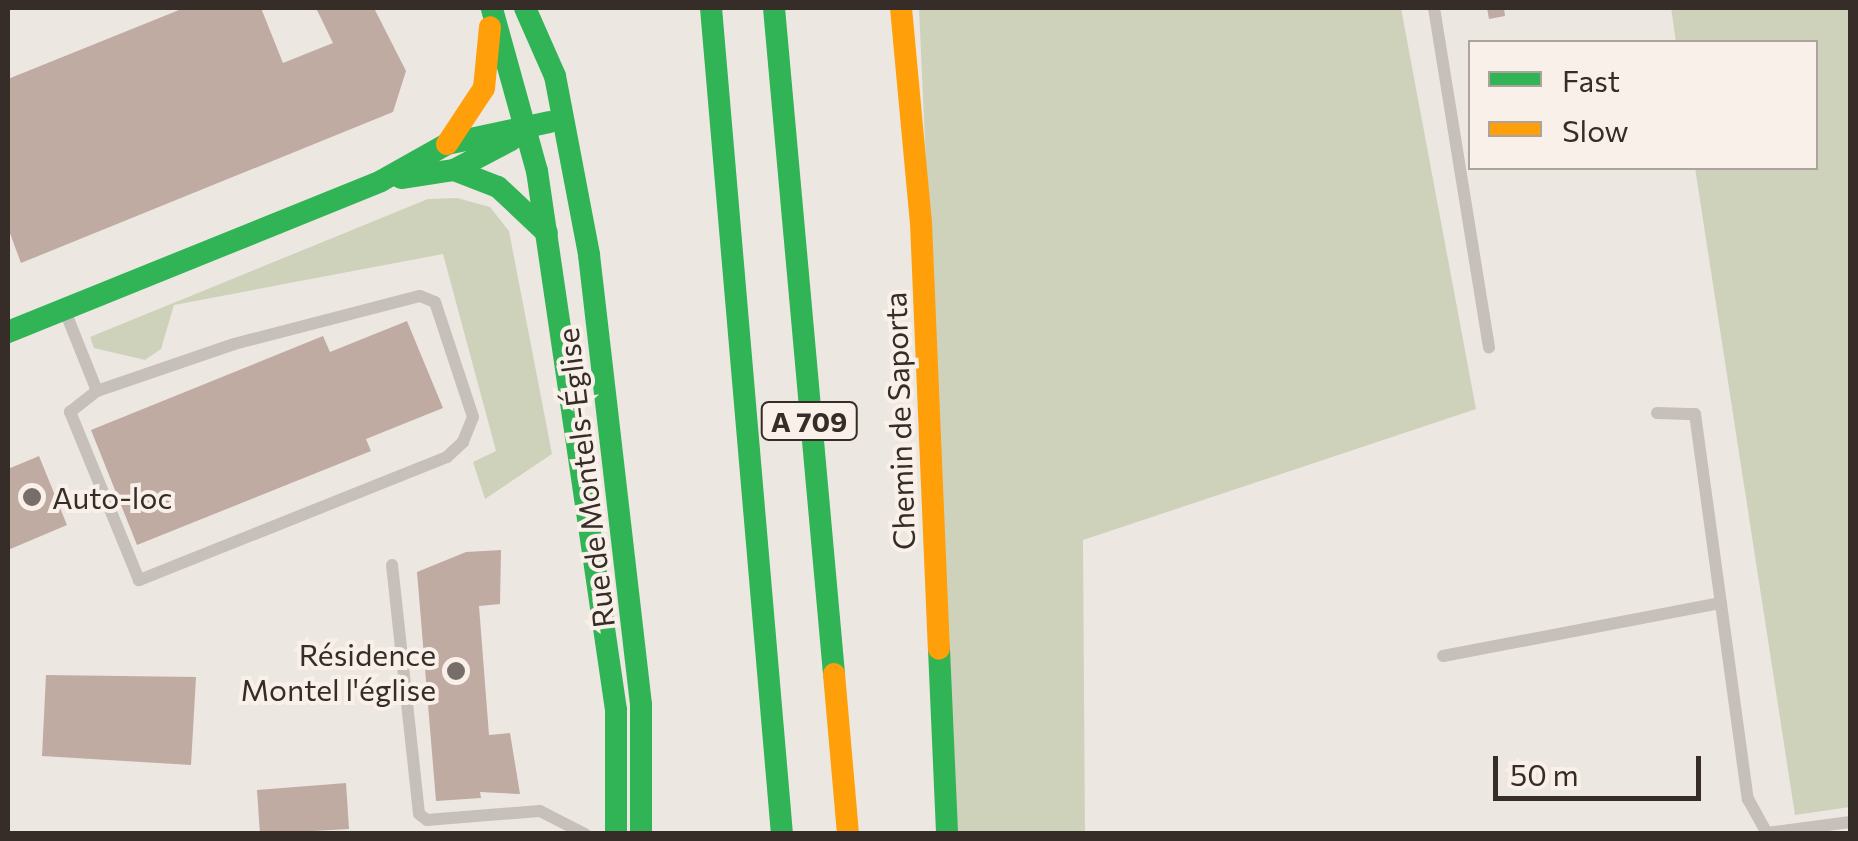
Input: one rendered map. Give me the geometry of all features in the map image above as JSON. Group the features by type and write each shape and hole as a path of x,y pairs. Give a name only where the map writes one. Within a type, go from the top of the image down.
{"main road":[{"name":"Rue de Montels-Église","path":"492,8 527,128 547,233 616,710 616,834"},
{"path":"446,144 472,115 484,88 492,8"},
{"name":"Rue de Montels-Église","path":"525,8 555,76 590,255 641,705 641,834"},
{"name":"A 709","path":"711,8 782,834"},
{"name":"A 709","path":"774,8 848,834"},
{"name":"Chemin de Saporta","path":"901,8 921,223 946,834"},
{"path":"8,332 380,181 446,144 565,118"},
{"path":"380,181 454,170 527,128"},
{"path":"454,170 498,186 547,233"}],"lane":[{"path":"1434,8 1489,348"},
{"path":"420,296 435,302 473,417 463,442 447,457 139,580 70,412 97,391 234,344 420,296"},
{"path":"64,309 97,391"},
{"path":"1657,413 1694,414 1748,799 1768,833 1850,822"},
{"path":"392,565 419,814 426,820 540,811 579,833"},
{"path":"1442,656 1721,604"}],"green space":[{"path":"919,8 1401,8 1476,409 1083,540 1085,833 956,833"},
{"path":"1671,8 1850,8 1850,807 1795,815 1695,170 1818,170 1818,40 1676,40"},
{"path":"457,198 490,207 509,231 552,454 485,499 473,462 496,451 443,254 174,305 161,349 145,360 94,348 90,337 428,199"}],"building":[{"path":"184,8 261,8 283,63 333,43 316,8 374,8 406,71 393,112 21,263 8,228 8,79"},
{"path":"1487,8 1504,8 1505,16 1489,19"},
{"path":"407,321 443,408 366,439 371,451 137,545 91,430 323,336 330,352"},
{"name":"Auto-loc","path":"39,456 67,525 8,550 8,469"},
{"name":"Résidence Montel l'église","path":"501,550 500,604 479,606 489,735 510,733 520,794 480,792 481,798 436,801 417,572 466,552"},
{"path":"46,675 196,677 191,765 42,756"},
{"name":"Résidence Montel l'église","path":"346,783 349,829 260,834 257,790"}],"traffic: fast":[{"path":"525,8 555,76 589,255 641,705 641,834"},
{"path":"711,8 782,834"},
{"path":"774,8 834,674"},
{"path":"492,9 537,171 616,710 616,834"},
{"path":"8,332 381,181 447,144 550,122"},
{"path":"401,178 454,170 511,140"},
{"path":"454,170 498,187 547,233"},
{"path":"939,649 947,834"}],"traffic: slow":[{"path":"901,8 921,223 939,649"},
{"path":"447,144 484,88 490,27"},
{"path":"834,674 848,834"}],"place":[{"name":"Auto-loc","path":"32,497"},
{"name":"Résidence Montel l'église","path":"456,671"}]}
